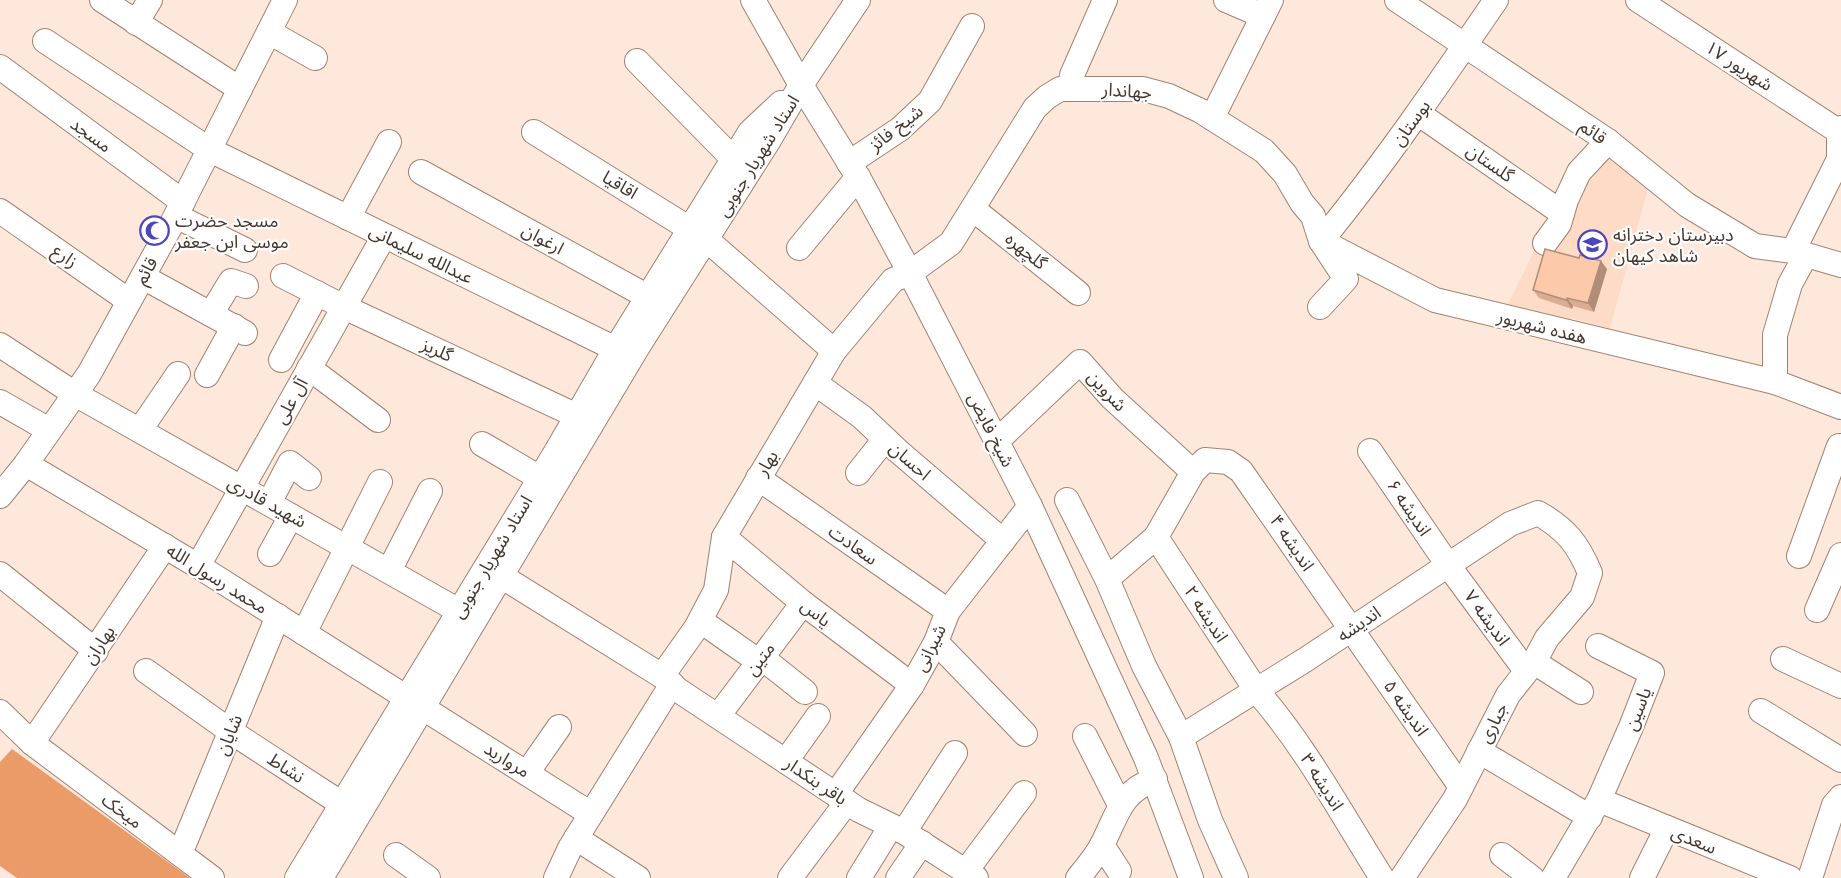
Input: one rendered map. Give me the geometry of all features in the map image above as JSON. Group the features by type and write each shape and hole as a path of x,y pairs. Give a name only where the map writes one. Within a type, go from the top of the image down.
{"street":[{"path":"102,0 240,89"},
{"path":"136,23 150,0"},
{"name":"قائم","path":"0,496 26,464 89,374 210,150 285,0"},
{"name":"شیخ فایض","path":"753,0 853,170 910,273 1030,506 1155,778 1191,878"},
{"name":"استاد شهریار جنوبی","path":"321,878 415,702 459,610 546,484 624,353 741,166 801,85 858,0"},
{"path":"1070,89 1072,75 1105,0"},
{"path":"1212,118 1267,8 1226,0"},
{"name":"قائم","path":"1397,0 1608,141 1696,211 1755,246 1799,253 1841,264"},
{"name":"بوستان","path":"1321,241 1419,114 1496,0"},
{"name":"۱۷ شهریور","path":"1638,0 1840,131"},
{"name":"شیخ فائز","path":"799,248 853,170 930,100 972,26"},
{"path":"269,32 315,58"},
{"name":"عبدالله سلیمانی","path":"45,41 210,150 624,353"},
{"path":"637,61 741,166"},
{"name":"مسجد","path":"0,68 179,209 245,250"},
{"name":"جهاندار","path":"910,273 951,243 1035,108 1047,97 1060,89 1143,89 1169,96 1212,118 1264,151 1285,174 1302,203 1313,216 1321,241 1346,279 1320,308"},
{"name":"گلستان","path":"1419,114 1562,213"},
{"path":"1775,382 1775,335 1799,253 1839,159 1840,131"},
{"name":"اقاقیا","path":"534,132 699,233 834,351"},
{"path":"1545,243 1559,224 1579,172 1608,141"},
{"path":"348,218 389,142"},
{"name":"ارغوان","path":"421,172 656,301"},
{"name":"گلچهره","path":"973,209 1078,293"},
{"name":"زارع","path":"0,211 129,301"},
{"name":"آل علی","path":"198,566 384,236"},
{"name":"هفده شهریور","path":"1321,241 1435,300 1775,382 1841,406"},
{"name":"بهار","path":"667,680 716,590 724,537 814,383 834,351 893,280 910,273"},
{"name":"گلریز","path":"283,276 344,307 585,419"},
{"path":"143,277 240,329 207,375"},
{"path":"211,314 231,281 246,286"},
{"path":"281,360 316,293"},
{"name":"شهید قادری","path":"0,345 75,394 459,610"},
{"name":"شروین","path":"997,441 1080,362 1112,398 1193,472"},
{"path":"309,368 378,420"},
{"path":"140,430 178,374"},
{"name":"احسان","path":"814,383 862,417 1003,541"},
{"path":"0,402 50,430"},
{"path":"858,473 885,439"},
{"path":"482,444 546,484"},
{"path":"1799,556 1839,446 1841,447"},
{"name":"اندیشه ۶","path":"1370,451 1448,565"},
{"name":"اندیشه ۴","path":"1193,472 1205,460 1228,462 1241,471 1351,630"},
{"path":"269,503 290,463 309,478"},
{"name":"محمد رسول الله","path":"26,464 198,566 415,702"},
{"path":"1107,579 1156,537 1193,472"},
{"name":"سعادت","path":"758,478 948,612"},
{"path":"304,633 318,587 348,548 380,482"},
{"name":"استاد شهریار جنوبی","path":"297,878 342,804 501,576 546,484"},
{"path":"389,571 430,491"},
{"path":"1066,500 1107,579 1144,666 1181,737 1210,820 1236,878"},
{"name":"شیرانی","path":"842,798 912,685 936,642 948,612 1030,506"},
{"name":"اندیشه","path":"1181,737 1351,630 1510,524 1538,513 1558,525 1581,551 1590,573"},
{"path":"270,554 291,516"},
{"name":"یاس","path":"724,537 803,603 912,685"},
{"name":"اندیشه ۲","path":"1156,537 1256,690"},
{"name":"بهاران","path":"32,743 165,546"},
{"name":"اندیشه ۷","path":"1448,565 1530,667"},
{"path":"1817,610 1838,570"},
{"name":"جباری","path":"1411,874 1461,787 1508,695 1530,667 1547,638 1582,597 1590,573"},
{"path":"0,574 96,651"},
{"name":"باقر بنکدار","path":"501,576 667,680 842,798 971,874"},
{"name":"متین","path":"718,716 803,603"},
{"name":"شایان","path":"180,854 278,616"},
{"path":"708,626 760,659 805,692"},
{"name":"اندیشه ۵","path":"1351,630 1461,787"},
{"path":"936,642 1025,734"},
{"name":"یاسین","path":"1594,809 1631,727 1652,673 1598,646"},
{"path":"1783,659 1841,686"},
{"path":"1530,667 1581,692"},
{"name":"نشاط","path":"146,671 230,731 342,804"},
{"path":"556,878 576,838 667,680"},
{"name":"اندیشه ۳","path":"1256,690 1306,756 1382,878"},
{"name":"مروارید","path":"415,702 591,814"},
{"path":"1761,711 1841,760"},
{"name":"میخک","path":"0,712 32,743 212,878"},
{"path":"786,761 818,717"},
{"path":"527,773 559,727"},
{"path":"1085,736 1120,805"},
{"name":"سعدی","path":"1479,751 1594,809 1666,828 1790,878"},
{"path":"859,878 906,834 955,753"},
{"path":"1119,872 1087,858 1120,805 1138,785 1155,778"},
{"path":"971,874 1024,793"},
{"path":"1810,878 1834,805 1841,797"},
{"path":"790,878 842,798"},
{"path":"1553,878 1594,809"},
{"path":"1642,878 1666,828"},
{"path":"898,878 906,834"},
{"path":"576,838 638,878"},
{"path":"396,855 428,878"},
{"path":"1502,855 1532,878"}],"shaded area":[{"name":"دبیرستان دخترانه شاهد کیهان","path":"1602,156 1613,157 1612,162 1620,164 1648,188 1610,329 1571,318 1565,329 1506,308 1539,241"},
{"path":"12,749 190,878 17,878 0,866 0,762"}],"building":[{"path":"1545,249 1601,261 1588,303 1567,298 1566,300 1533,290"}],"place":[{"name":"مسجد حضرت موسی ابن جعفر","path":"154,231"},
{"name":"دبیرستان دخترانه شاهد کیهان","path":"1592,245"}]}
